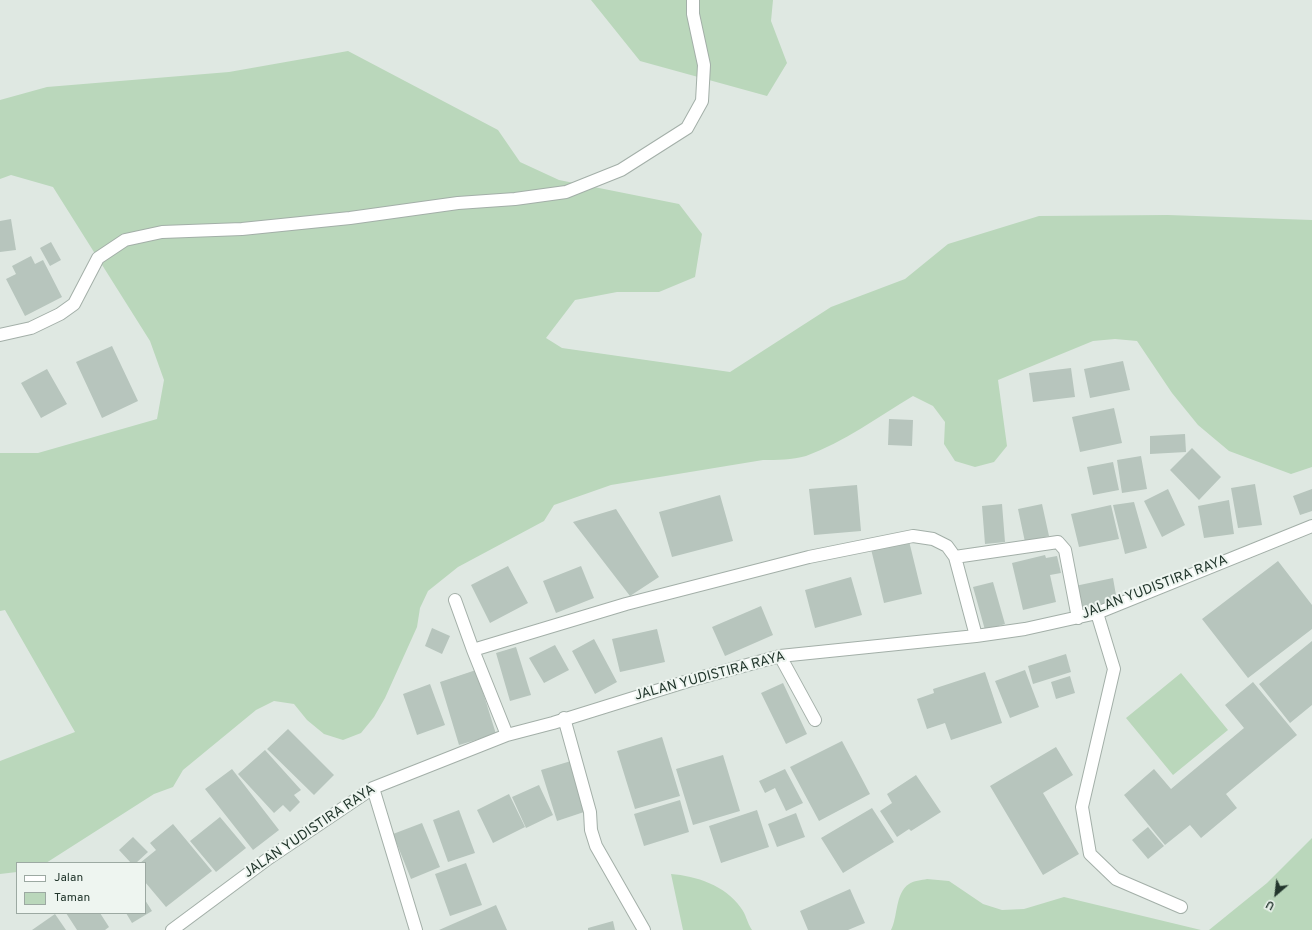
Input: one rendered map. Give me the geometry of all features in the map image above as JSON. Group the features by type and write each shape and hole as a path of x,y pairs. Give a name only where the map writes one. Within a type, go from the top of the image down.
{"street":[{"path":"0,335 31,328 60,314 74,304 98,258 125,240 162,232 250,228 566,192 621,170 687,128 702,101 704,65 693,14 693,0"},
{"name":"JALAN YUDISTIRA RAYA","path":"172,930 269,858 373,788 507,735 688,681 780,656 976,636 1025,629 1078,618 1097,613 1312,526"},
{"path":"473,650 626,604 725,580 808,557 913,536 933,539 947,546 954,557 976,636"},
{"path":"954,557 1058,542 1065,550 1078,618"},
{"path":"455,600 507,735"},
{"path":"1097,613 1114,669 1082,807 1090,854 1116,879 1181,907"},
{"path":"780,656 815,720"},
{"path":"564,718 590,812 591,830 596,846 644,930"},
{"path":"373,788 416,930"}],"green space":[{"path":"591,0 773,0 771,21 787,63 767,96 640,61"},
{"path":"348,51 498,130 520,162 559,180 679,204 702,234 695,277 659,292 617,292 575,300 546,338 562,348 730,372 831,307 905,279 948,244 1039,216 1168,215 1312,220 1312,467 1291,474 1229,451 1198,425 1172,393 1137,341 1115,339 1093,341 998,380 1007,446 994,462 975,467 955,461 944,444 945,422 933,406 913,396 861,429 834,444 806,456 790,459 763,460 611,485 554,505 544,521 458,567 428,591 420,608 417,627 385,698 374,717 361,733 343,740 324,734 307,720 294,704 274,701 256,710 183,770 173,787 154,794 48,862 16,862 16,872 0,874 0,761 75,732 5,610 0,611 0,453 38,453 157,419 164,380 150,341 53,187 11,175 0,179 0,100 47,87 229,72"},
{"path":"1181,673 1228,730 1173,775 1126,718"},
{"path":"1312,838 1312,930 1209,930 1267,883"},
{"path":"671,874 690,877 709,883 727,893 743,910 752,930 683,930"},
{"path":"927,879 949,881 983,904 1002,910 1024,909 1064,897 1201,930 891,930 899,899 904,888 913,882"}],"building":[{"path":"11,219 16,250 0,252 0,221"},
{"path":"51,242 61,260 50,266 40,248"},
{"path":"31,256 35,264 43,260 62,297 25,316 6,279 16,274 12,266"},
{"path":"112,346 138,401 102,418 76,362"},
{"path":"1123,361 1130,390 1090,398 1084,369"},
{"path":"1071,368 1075,397 1033,402 1029,373"},
{"path":"47,369 67,404 41,418 21,383"},
{"path":"1114,408 1122,443 1080,452 1072,417"},
{"path":"889,419 913,420 912,446 888,445"},
{"path":"1185,434 1186,452 1150,454 1150,436"},
{"path":"1192,448 1221,477 1199,500 1170,470"},
{"path":"1141,456 1147,489 1122,493 1117,460"},
{"path":"1113,462 1119,490 1093,495 1087,467"},
{"path":"1255,484 1262,525 1238,528 1231,488"},
{"path":"857,485 861,531 814,535 809,489"},
{"path":"1168,489 1185,525 1162,537 1144,501"},
{"path":"1312,489 1312,511 1300,515 1293,496"},
{"path":"720,495 733,541 672,557 659,512"},
{"path":"1229,500 1234,534 1204,538 1198,506"},
{"path":"1134,502 1147,548 1125,554 1113,505"},
{"path":"1002,504 1005,542 985,544 982,506"},
{"path":"1042,504 1049,536 1025,542 1018,509"},
{"path":"1111,505 1119,539 1079,547 1071,514"},
{"path":"616,509 659,577 630,596 573,522"},
{"path":"909,541 922,594 884,603 871,549"},
{"path":"1045,555 1046,558 1057,556 1061,573 1050,575 1056,602 1023,610 1012,563"},
{"path":"1278,561 1312,605 1312,629 1248,678 1202,619"},
{"path":"508,566 528,603 490,623 471,585"},
{"path":"581,566 594,598 556,613 543,581"},
{"path":"851,577 862,615 815,628 805,590"},
{"path":"1113,578 1117,601 1080,609 1075,586"},
{"path":"993,582 1005,624 985,630 973,587"},
{"path":"761,606 773,635 725,656 712,627"},
{"path":"432,628 450,636 442,654 425,646"},
{"path":"657,629 665,662 620,672 612,639"},
{"path":"594,639 617,682 595,694 572,651"},
{"path":"1312,641 1312,705 1290,723 1259,684"},
{"path":"555,645 569,670 544,683 529,658"},
{"path":"516,647 531,695 510,701 496,653"},
{"path":"1066,654 1071,672 1033,684 1028,666"},
{"path":"476,670 496,734 459,745 440,682"},
{"path":"1025,670 1039,707 1010,718 995,681"},
{"path":"985,672 1002,723 951,740 945,723 927,729 917,699 934,693 933,689"},
{"path":"1070,676 1075,693 1056,699 1051,682"},
{"path":"1253,682 1297,735 1226,794 1237,808 1201,838 1190,825 1165,845 1124,795 1154,769 1171,789 1244,728 1225,705"},
{"path":"783,683 807,734 786,744 761,693"},
{"path":"430,684 445,725 417,735 403,694"},
{"path":"288,729 334,775 314,795 267,749"},
{"path":"662,737 680,796 635,809 617,751"},
{"path":"842,741 870,794 819,821 790,767"},
{"path":"1056,747 1073,775 1043,793 1079,854 1043,875 990,786"},
{"path":"265,750 301,790 294,795 300,802 290,812 283,805 274,813 238,774"},
{"path":"723,755 740,811 693,825 676,769"},
{"path":"571,761 587,811 557,821 541,770"},
{"path":"232,769 279,830 253,850 205,789"},
{"path":"785,769 803,803 786,811 775,788 765,793 759,781"},
{"path":"916,775 941,812 911,831 909,829 897,837 880,811 892,803 887,794"},
{"path":"539,785 553,815 526,828 512,797"},
{"path":"509,794 525,827 493,843 477,810"},
{"path":"680,800 689,832 644,846 634,814"},
{"path":"872,808 894,842 843,873 821,838"},
{"path":"459,810 475,853 448,862 433,820"},
{"path":"757,810 769,847 721,863 709,826"},
{"path":"796,813 805,837 777,847 768,824"},
{"path":"220,817 246,848 216,872 190,841"},
{"path":"422,823 440,867 411,879 393,834"},
{"path":"173,824 212,871 166,907 146,883 146,862 141,862 156,850 150,843"},
{"path":"1148,827 1164,846 1148,859 1132,840"},
{"path":"133,837 148,852 137,862 130,862 119,850"},
{"path":"466,863 482,905 450,916 435,874"},
{"path":"850,889 865,923 848,930 808,930 800,911"},
{"path":"146,902 152,911 132,923 127,914 146,914"},
{"path":"496,905 507,930 439,930"},
{"path":"55,914 66,930 32,930"},
{"path":"67,914 101,914 109,927 105,930 77,930"},
{"path":"613,921 615,930 588,930 588,928"}]}
